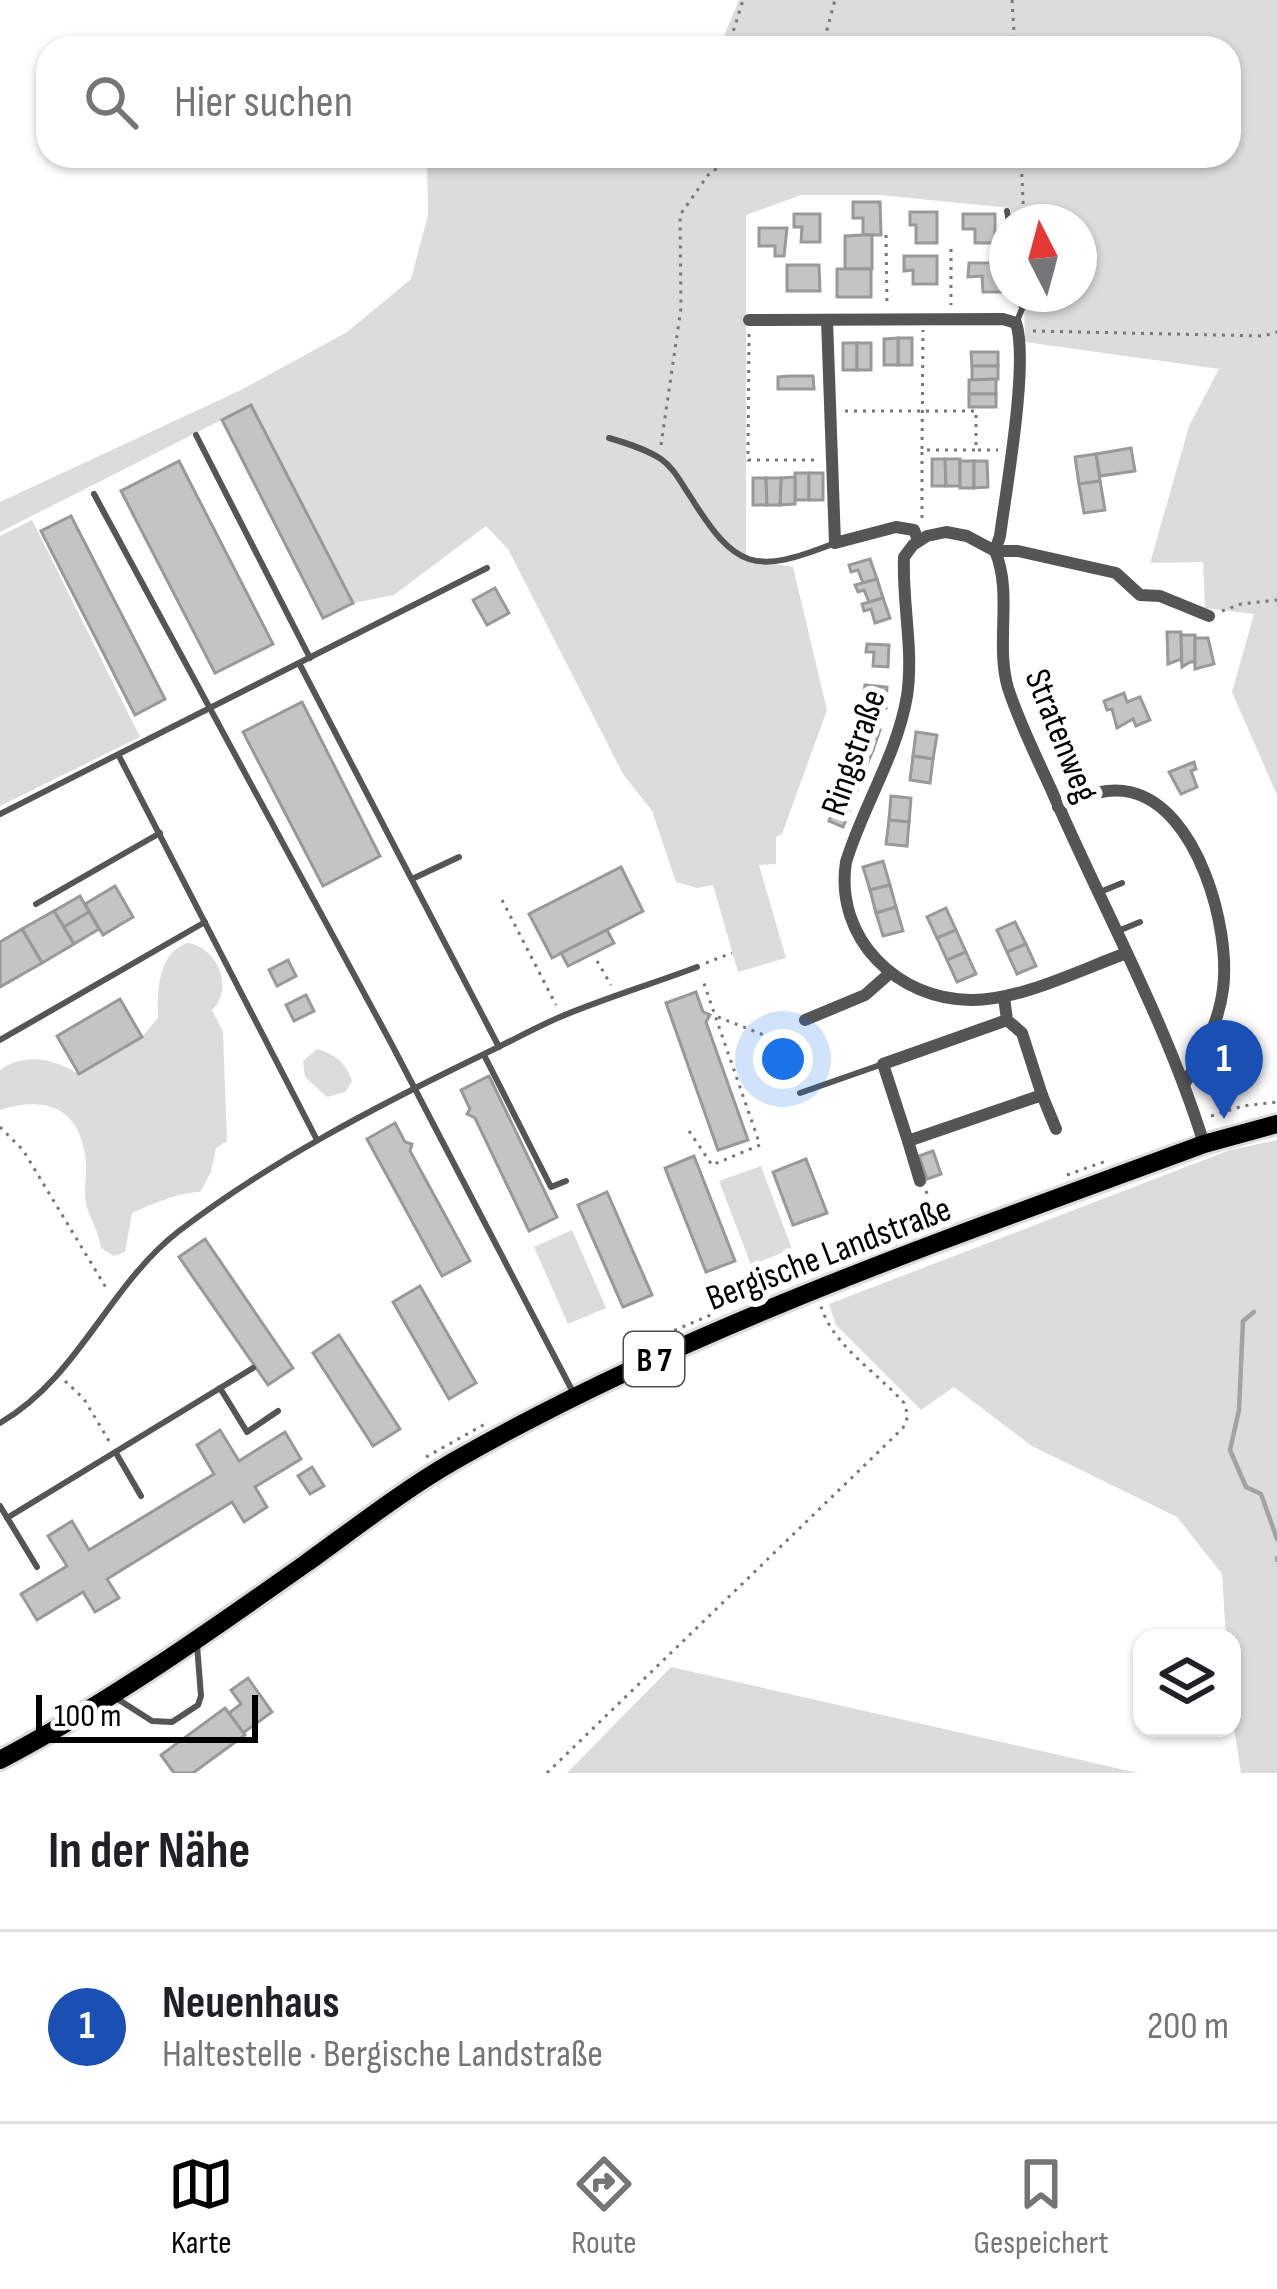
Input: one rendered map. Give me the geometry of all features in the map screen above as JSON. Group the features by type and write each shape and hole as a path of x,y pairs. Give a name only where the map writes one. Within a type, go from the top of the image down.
{"main road":[{"name":"Bergische Landstraße","path":"0,1760 113,1696 429,1477 576,1398 714,1331 1201,1135 1277,1124"}],"street":[{"path":"748,320 1003,319 1017,327"},
{"path":"827,320 835,543 896,527 914,530 923,538 946,532 967,536 994,551 1018,550 1117,573 1140,595 1160,596 1209,616"},
{"name":"Stratenweg","path":"1017,327 1010,451 994,551 1002,573 1001,652 1008,689 1096,894 1185,1082 1201,1135"},
{"name":"Ringstraße","path":"923,538 904,556 911,662 906,700 894,743 851,845 843,883 854,930 890,973 934,995 974,1000 1004,997 1124,954"},
{"path":"1058,807 1097,792 1137,794 1182,830 1201,864 1226,961 1223,994 1204,1053 1185,1082"},
{"path":"805,1021 865,995 890,973"},
{"path":"1004,997 1007,1020 1022,1033 1056,1129"},
{"path":"920,1181 883,1064 1007,1020"},
{"path":"908,1141 1042,1095"}],"lane":[{"name":"Stratenweg","path":"1017,327 1021,312"},
{"path":"196,435 310,658"},
{"path":"609,438 659,458 677,476 722,544 745,558 776,562 835,543"},
{"path":"94,494 415,1088 576,1398"},
{"path":"0,814 488,568"},
{"path":"299,663 499,1047"},
{"path":"119,756 317,1140"},
{"path":"36,904 160,833"},
{"path":"412,879 459,856"},
{"path":"1096,894 1122,883"},
{"path":"0,1040 206,922"},
{"path":"1114,932 1140,922"},
{"path":"0,1424 26,1409 60,1376 176,1234 317,1140 562,1016 698,967"},
{"path":"484,1055 551,1187 566,1181"},
{"path":"800,1093 883,1064"},
{"path":"7,1518 253,1368"},
{"path":"220,1388 247,1432 278,1411"},
{"path":"116,1453 142,1496"},
{"path":"0,1506 37,1567"},
{"path":"113,1696 132,1711 162,1723 198,1705 197,1640"}],"path":[{"path":"732,36 743,0"},
{"path":"825,36 835,0"},
{"path":"1012,0 1014,36"},
{"path":"659,458 681,308 680,215 716,168"},
{"path":"1022,168 1023,204"},
{"path":"886,235 887,320"},
{"path":"951,249 951,319"},
{"path":"748,320 748,460 833,460"},
{"path":"923,320 923,538"},
{"path":"1017,327 1264,336 1277,332"},
{"path":"831,410 976,411 976,450"},
{"path":"922,450 1010,451"},
{"path":"1209,616 1241,604 1277,600"},
{"path":"502,900 562,1016"},
{"path":"698,967 732,953"},
{"path":"596,961 618,998"},
{"path":"689,1131 712,1166 760,1145 705,987"},
{"path":"716,1016 774,1040"},
{"path":"1201,1135 1222,1111 1277,1102"},
{"path":"1222,1111 1223,1119"},
{"path":"0,1127 22,1150 116,1303"},
{"path":"920,1181 938,1224"},
{"path":"547,1773 903,1428 908,1416 904,1403 837,1338 824,1320 815,1290"},
{"path":"60,1376 84,1400 116,1453"}],"shaded area":[{"path":"739,0 1277,0 1277,795 1232,692 1254,614 1205,608 1203,562 1150,563 1189,426 1219,369 1025,342 1024,312 1097,312 1097,204 989,206 880,195 801,195 746,215 746,559 793,567 827,710 782,834 776,837 776,864 759,865 786,958 738,972 713,885 697,888 676,882 652,811 623,774 508,549 486,526 394,595 353,603 251,405 0,532 0,502 241,390 347,332 411,279 428,215 427,168 1241,168 1241,36 724,36"},
{"path":"32,520 140,737 0,806 0,536"},
{"path":"187,943 207,952 222,980 219,1001 212,1010 223,1032 227,1141 216,1148 200,1192 132,1213 125,1252 114,1256 101,1248 87,1209 86,1164 78,1130 60,1111 47,1106 0,1110 0,1070 20,1061 40,1060 79,1074 142,1037 158,1018 165,964"},
{"path":"317,1049 335,1057 346,1069 352,1081 345,1092 327,1097 305,1077 303,1061"},
{"path":"1277,1140 1277,1773 1241,1773 1235,1737 1241,1737 1241,1629 1225,1629 1222,1574 1177,1517 1032,1446 954,1387 921,1410 836,1325 829,1304 1230,1150"},
{"path":"761,1166 792,1249 751,1265 719,1181"},
{"path":"572,1230 606,1308 568,1324 534,1247"},
{"path":"671,1667 1138,1773 567,1773"}],"building":[{"path":"853,202 880,202 881,235 863,235 863,218 853,218"},
{"path":"910,212 937,212 937,243 916,243"},
{"path":"794,214 820,214 820,242 801,242 802,227 794,227"},
{"path":"963,214 989,214 989,243 975,243 975,229 963,229"},
{"path":"759,228 787,228 784,256 775,256 775,246 759,246"},
{"path":"872,235 872,269 845,269 845,236"},
{"path":"904,256 937,256 937,284 913,284 913,270 904,271"},
{"path":"969,263 989,263 989,292 983,292 982,276 968,277"},
{"path":"787,265 819,265 820,291 787,291"},
{"path":"837,269 871,269 871,297 837,297"},
{"path":"898,338 912,338 912,365 898,365"},
{"path":"898,338 898,365 884,365 884,339"},
{"path":"843,343 857,343 857,370 843,370"},
{"path":"857,343 871,343 871,370 857,370"},
{"path":"971,352 998,352 998,366 972,366"},
{"path":"972,366 998,366 998,379 972,380"},
{"path":"813,376 814,389 778,389 778,377"},
{"path":"996,379 996,394 969,394 969,380"},
{"path":"969,394 996,394 996,407 969,407"},
{"path":"251,405 353,603 323,618 222,420"},
{"path":"1131,448 1135,471 1100,476 1096,454"},
{"path":"1096,454 1100,481 1079,484 1075,457"},
{"path":"932,459 945,459 946,486 932,486"},
{"path":"945,459 960,459 960,486 946,486"},
{"path":"179,461 273,644 215,673 121,491"},
{"path":"960,461 974,461 974,488 960,488"},
{"path":"974,461 987,461 988,487 974,488"},
{"path":"795,473 809,473 809,500 795,500"},
{"path":"809,473 823,473 823,500 809,500"},
{"path":"795,477 795,504 780,505 781,478"},
{"path":"753,478 766,478 767,505 753,505"},
{"path":"766,478 781,478 780,505 767,505"},
{"path":"1100,481 1105,510 1084,513 1079,484"},
{"path":"71,516 165,699 135,715 41,531"},
{"path":"870,559 877,579 863,583 858,570 851,572 849,565"},
{"path":"877,579 883,598 869,602 864,590 858,592 855,585"},
{"path":"495,588 509,613 487,625 473,600"},
{"path":"883,598 890,618 875,623 871,609 864,611 862,604"},
{"path":"1167,632 1181,632 1182,664 1181,659 1168,664"},
{"path":"1181,635 1195,635 1195,662 1182,667"},
{"path":"1195,638 1208,638 1214,664 1195,669"},
{"path":"867,644 889,645 888,667 873,666 874,652 866,652"},
{"path":"865,685 887,687 886,708 871,707 871,693 864,692"},
{"path":"1124,693 1127,702 1140,697 1150,720 1136,726 1133,719 1117,728 1112,709 1107,710 1104,701"},
{"path":"302,702 380,856 323,886 243,732"},
{"path":"859,722 880,730 873,750 859,744 863,732 857,729"},
{"path":"916,732 937,735 933,759 913,756"},
{"path":"852,742 873,750 865,769 851,764 856,751 849,748"},
{"path":"913,756 933,759 930,783 910,780"},
{"path":"1194,762 1196,769 1191,771 1197,787 1181,794 1169,772"},
{"path":"838,780 858,788 851,807 837,802 842,789 835,786"},
{"path":"891,796 911,798 909,822 889,820"},
{"path":"830,799 851,807 843,827 829,821 834,808 827,805"},
{"path":"889,820 909,822 907,846 886,844"},
{"path":"883,861 890,885 870,890 863,867"},
{"path":"621,867 643,911 552,958 529,914"},
{"path":"890,885 896,907 876,913 870,890"},
{"path":"115,886 133,917 103,935 85,904"},
{"path":"80,896 89,912 64,927 54,911"},
{"path":"896,907 903,931 883,936 876,913"},
{"path":"946,908 956,930 937,938 927,917"},
{"path":"54,911 74,944 42,963 22,929"},
{"path":"89,912 99,929 74,944 64,927"},
{"path":"1015,922 1026,944 1007,952 997,930"},
{"path":"22,929 42,963 0,987 0,942"},
{"path":"607,930 614,943 568,966 561,953"},
{"path":"956,930 966,952 947,960 937,938"},
{"path":"1026,944 1036,966 1017,974 1007,952"},
{"path":"966,952 976,974 957,982 947,960"},
{"path":"288,960 296,976 277,986 269,970"},
{"path":"696,992 703,1012 710,1015 706,1022 748,1140 718,1150 666,1003"},
{"path":"306,995 314,1011 294,1021 286,1005"},
{"path":"120,999 142,1037 79,1074 57,1036"},
{"path":"489,1076 557,1217 529,1231 475,1118 467,1114 470,1109 461,1090"},
{"path":"395,1123 405,1142 412,1144 410,1151 470,1261 442,1276 367,1139"},
{"path":"933,1151 941,1174 927,1179 919,1156"},
{"path":"694,1156 735,1261 706,1272 665,1168"},
{"path":"806,1159 827,1213 793,1225 773,1172"},
{"path":"607,1192 652,1295 623,1307 578,1205"},
{"path":"205,1239 293,1368 268,1385 179,1257"},
{"path":"420,1286 476,1383 449,1399 393,1302"},
{"path":"339,1335 400,1429 373,1446 313,1353"},
{"path":"220,1430 239,1461 285,1432 301,1459 255,1487 267,1507 244,1522 232,1502 107,1579 119,1598 95,1612 83,1592 37,1620 21,1594 67,1566 48,1536 72,1521 89,1550 214,1474 197,1445"},
{"path":"312,1467 324,1486 310,1494 298,1476"},
{"path":"248,1678 272,1712 243,1733 229,1713 241,1704 231,1690"},
{"path":"225,1708 245,1735 193,1773 174,1773 161,1755"}],"waterway":[{"path":"1254,1312 1243,1321 1239,1410 1230,1450 1246,1487 1261,1494 1277,1539"}],"place":[{"name":"Neuenhaus","path":"1224,1119"}]}
